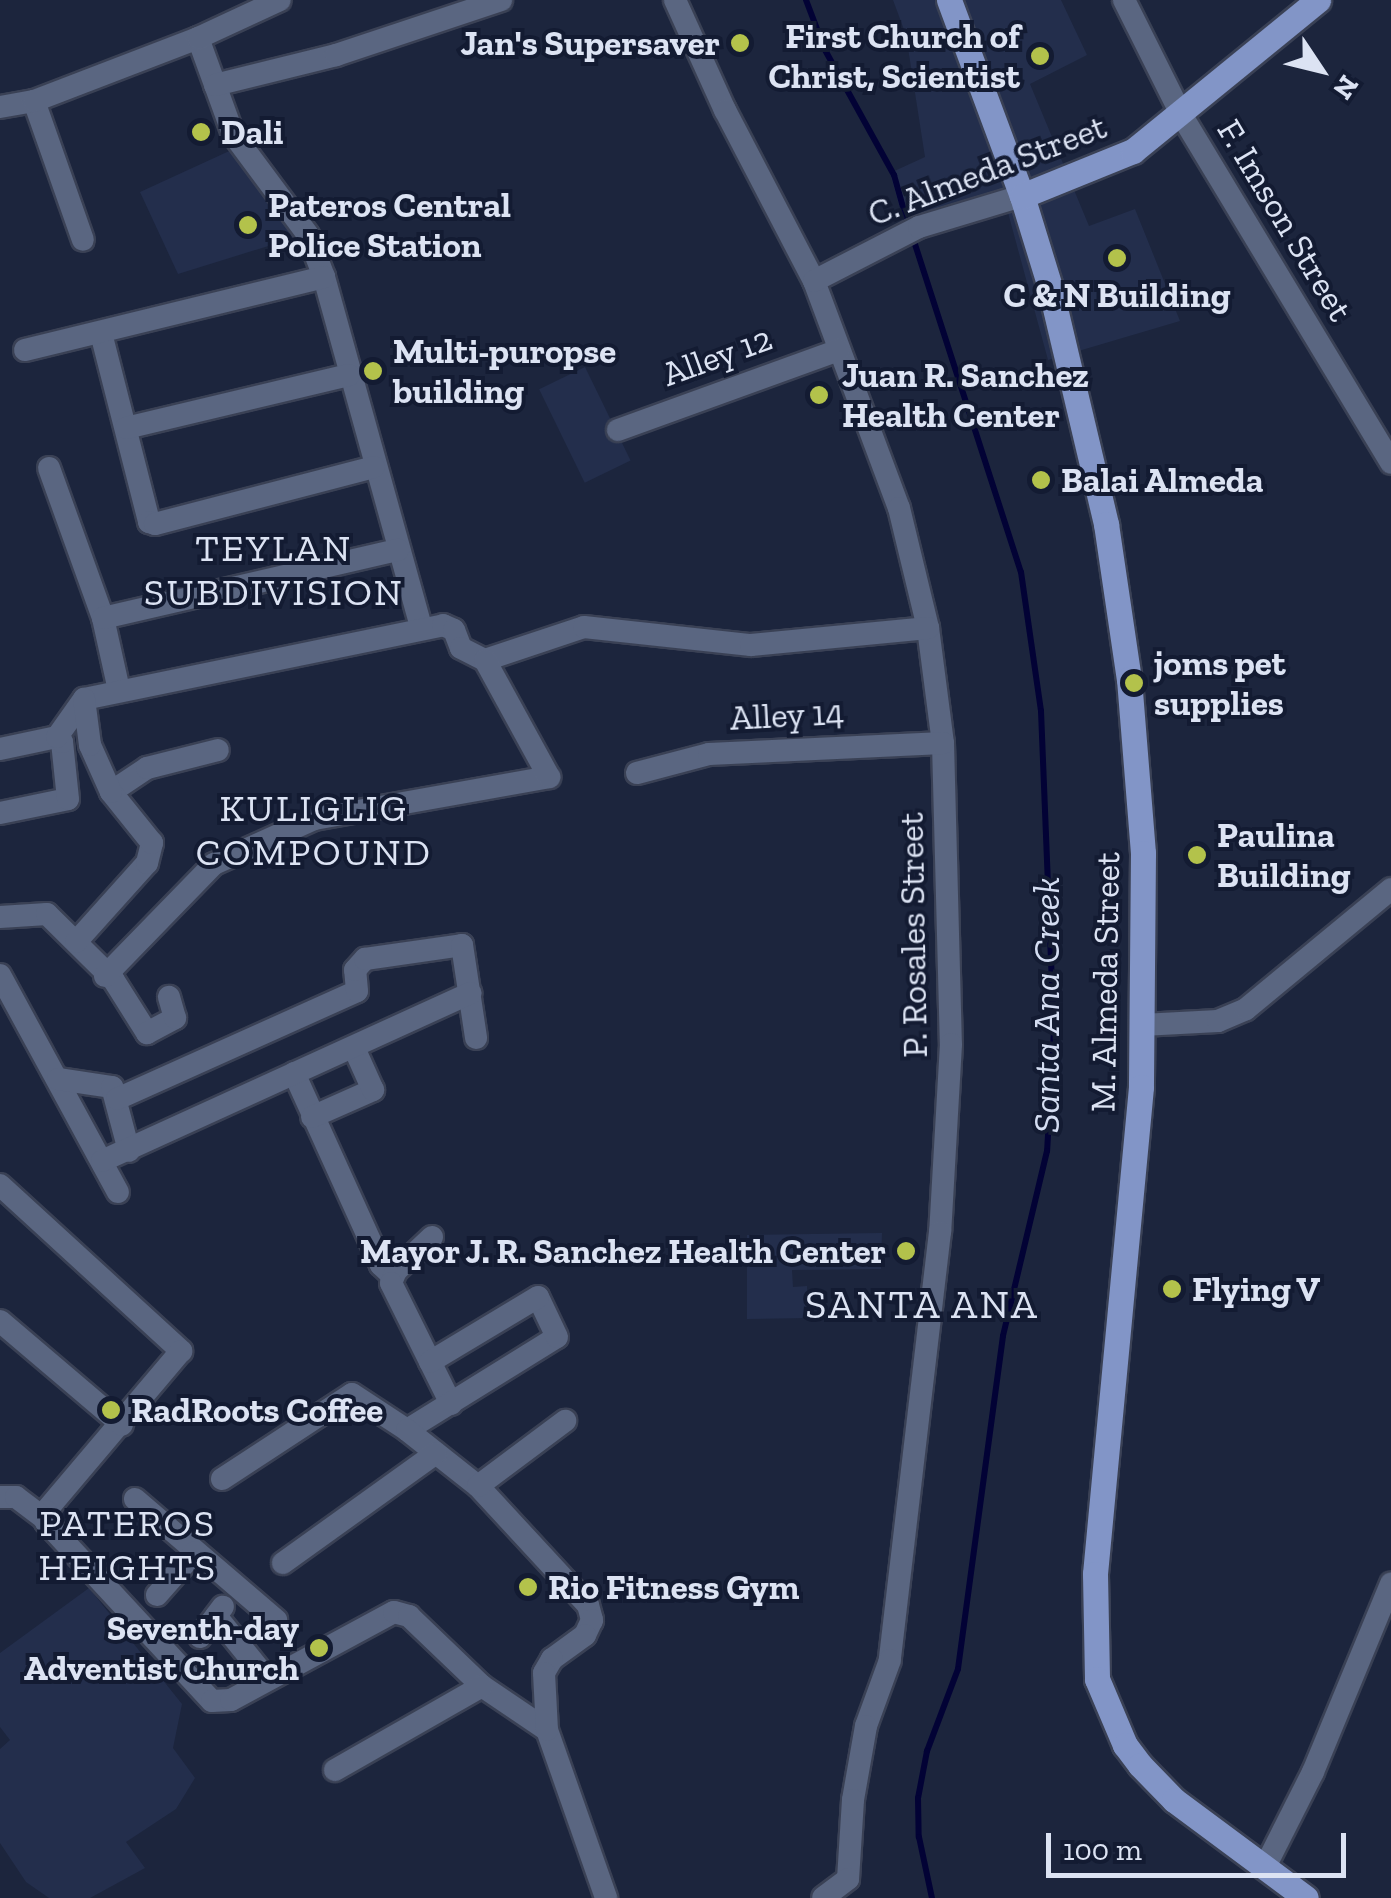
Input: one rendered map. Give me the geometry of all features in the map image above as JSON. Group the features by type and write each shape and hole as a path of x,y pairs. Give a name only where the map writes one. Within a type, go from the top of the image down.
{"main road":[{"name":"M. Almeda Street","path":"949,0 1022,196 1081,411 1106,524 1129,678 1143,852 1142,1024 1132,1204 1094,1574 1097,1679 1120,1734 1140,1766 1174,1800 1306,1898"},
{"name":"C. Almeda Street","path":"1022,196 1133,152 1182,116 1318,0"}],"street":[{"path":"0,107 34,101 198,38 280,0"},
{"path":"214,85 336,55 500,0"},
{"name":"P. Rosales Street","path":"675,0 725,110 814,281 899,508 928,628 943,742 951,1062 940,1232 890,1660 866,1726 853,1800 848,1879 823,1898"},
{"name":"F. Imson Street","path":"1124,0 1182,116 1391,463"},
{"path":"198,38 233,134 308,235 324,277 421,627"},
{"path":"34,101 83,240"},
{"name":"C. Almeda Street","path":"814,281 920,227 1022,196"},
{"path":"25,350 324,277"},
{"path":"101,333 146,517 155,524 374,467"},
{"name":"Alley 12","path":"618,430 839,350"},
{"path":"126,428 350,375"},
{"path":"49,468 103,618 119,690"},
{"path":"103,618 398,550"},
{"path":"0,749 57,737 84,699 444,624 454,630 462,648 485,660 549,777 314,820 214,864 107,974"},
{"path":"485,660 584,627 751,646 928,628"},
{"path":"76,942 151,854 152,843 111,792 90,745 84,699"},
{"path":"0,814 69,798 62,742 57,737"},
{"name":"Alley 14","path":"637,773 709,754 943,742"},
{"path":"111,792 147,768 218,750"},
{"path":"1142,1024 1218,1021 1246,1009 1296,973 1391,889"},
{"path":"0,918 44,912 107,974 148,1033 175,1018 169,997"},
{"path":"117,1099 357,991 355,970 366,960 462,945 476,1038"},
{"path":"0,975 118,1192"},
{"path":"102,1161 470,994"},
{"path":"312,1116 373,1090 354,1048"},
{"path":"294,1073 381,1265 393,1276"},
{"path":"58,1079 107,1083 117,1099 129,1150"},
{"path":"0,1185 180,1351 46,1512 44,1520"},
{"path":"432,1237 393,1276 391,1283 451,1404"},
{"path":"408,1430 557,1337 538,1297 430,1362"},
{"path":"0,1321 122,1425"},
{"path":"222,1479 352,1394 408,1430 478,1486 588,1606 592,1620 584,1635 552,1659 544,1673 547,1730 606,1898"},
{"path":"478,1486 565,1420"},
{"path":"283,1563 436,1453"},
{"path":"0,1496 16,1497 44,1520 206,1700 231,1700 400,1612 482,1686 547,1730"},
{"path":"135,1499 276,1620"},
{"path":"157,1595 196,1552"},
{"path":"1265,1867 1313,1772 1391,1584"},
{"path":"200,1637 237,1588"},
{"path":"216,1616 268,1680"},
{"path":"334,1770 482,1686"}],"shaded area":[{"path":"893,0 1061,0 1087,55 1030,84 1089,226 1135,209 1180,321 1048,360 1007,209 908,237 890,173 925,157 906,35"},
{"path":"238,147 310,233 178,274 140,192"},
{"path":"585,367 631,460 585,483 539,389"},
{"path":"882,1233 881,1269 792,1270 793,1287 807,1286 808,1318 747,1319 747,1235"},
{"path":"89,1588 182,1704 173,1748 195,1778 176,1809 126,1842 145,1868 90,1898 49,1898 26,1882 0,1843 0,1749 10,1740 0,1727 0,1653"}],"waterway":[{"name":"Santa Ana Creek","path":"806,0 825,50 894,175 908,225"},
{"name":"Santa Ana Creek","path":"912,235 1021,572 1041,711 1054,1031 1047,1151 1003,1336 958,1669 927,1751 918,1798 919,1837 932,1898"}],"place":[{"name":"Jan's Supersaver","path":"740,43"},
{"name":"First Church of Christ, Scientist","path":"1040,56"},
{"name":"Dali","path":"201,132"},
{"name":"Pateros Central Police Station","path":"248,225"},
{"name":"C & N Building","path":"1117,258"},
{"name":"Multi-puropse building","path":"373,371"},
{"name":"Juan R. Sanchez Health Center","path":"819,395"},
{"name":"Balai Almeda","path":"1041,480"},
{"name":"joms pet supplies","path":"1134,683"},
{"name":"Paulina Building","path":"1197,855"},
{"name":"Mayor J. R. Sanchez Health Center","path":"906,1251"},
{"name":"Flying V","path":"1172,1289"},
{"name":"RadRoots Coffee","path":"111,1410"},
{"name":"Rio Fitness Gym","path":"528,1587"},
{"name":"Seventh-day Adventist Church","path":"319,1648"}],"district":[{"name":"TEYLAN SUBDIVISION","path":"274,571"},
{"name":"KULIGLIG COMPOUND","path":"314,831"},
{"name":"SANTA ANA","path":"922,1304"},
{"name":"PATEROS HEIGHTS","path":"128,1546"}]}
